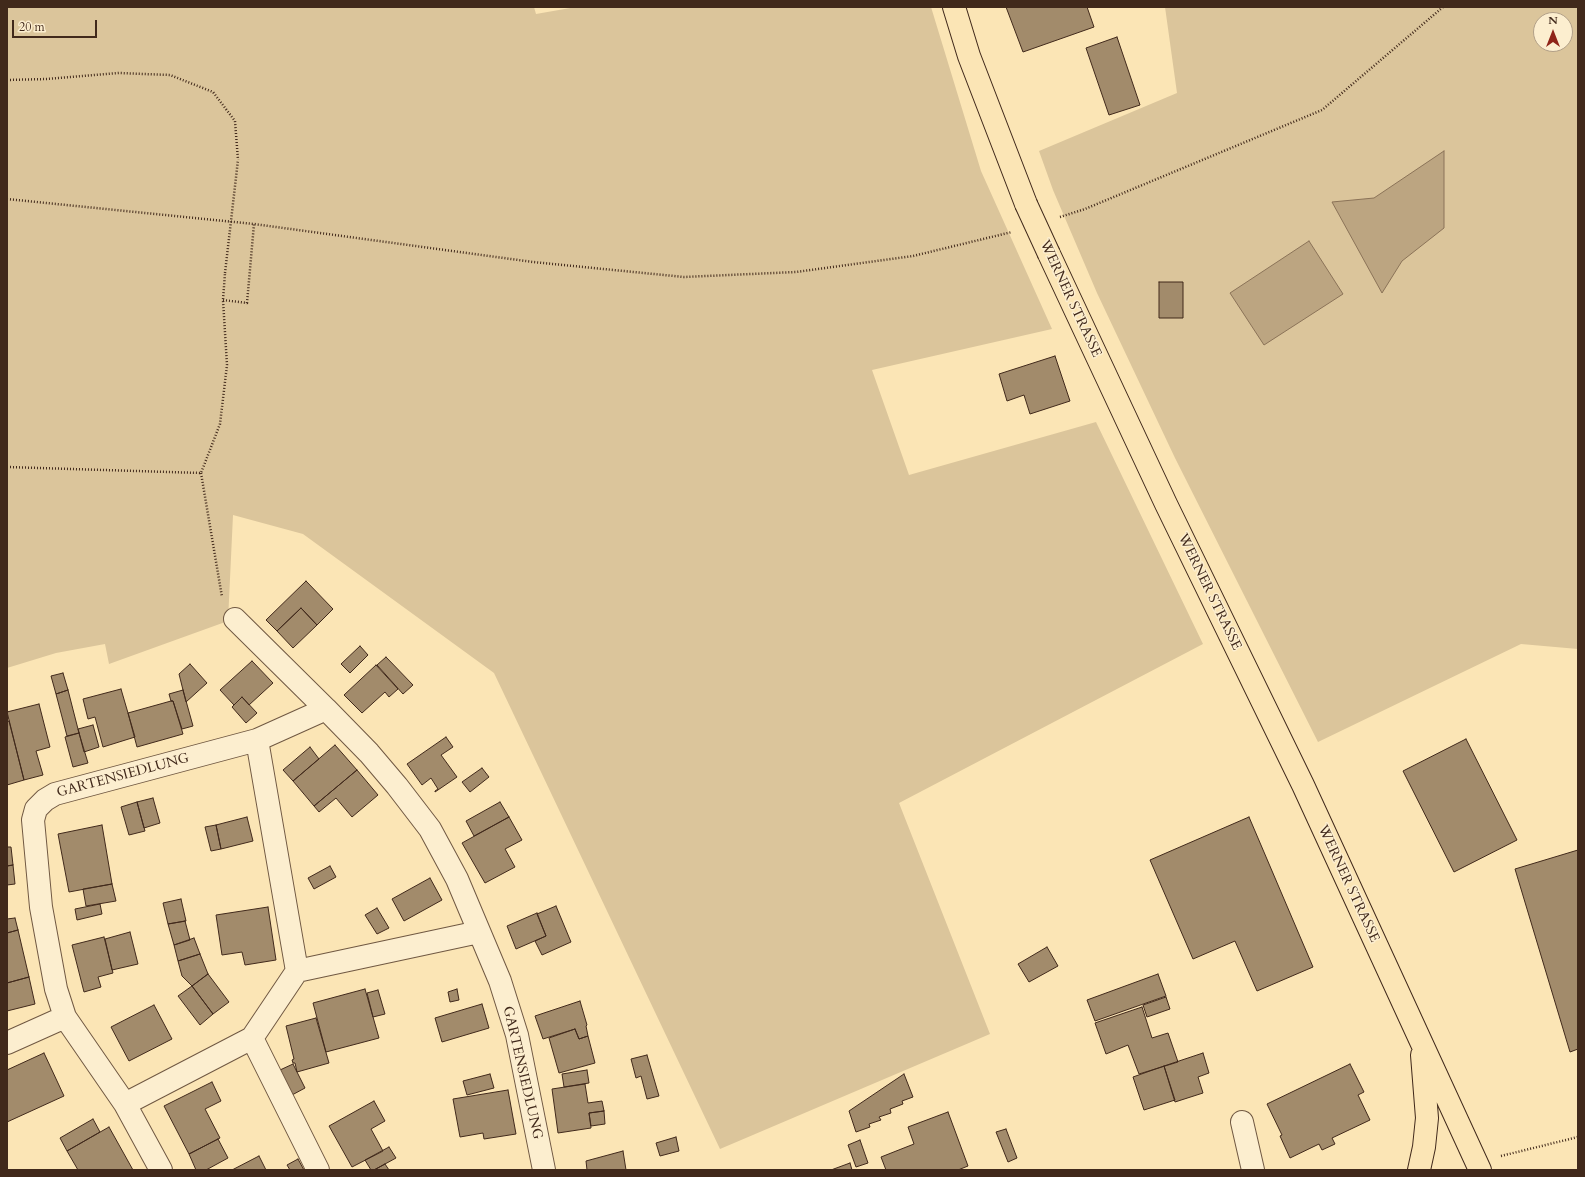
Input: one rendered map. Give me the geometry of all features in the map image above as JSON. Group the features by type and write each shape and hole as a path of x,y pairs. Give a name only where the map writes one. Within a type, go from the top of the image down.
{"main road":[{"name":"WERNER STRASSE","path":"954,7 968,56 1026,204 1166,504 1303,785 1479,1166"},
{"path":"1419,1170 1424,1147 1427,1118 1420,1040"}],"street":[{"name":"GARTENSIEDLUNG","path":"235,619 369,753 430,829 457,879 500,981 517,1035 544,1170"},
{"name":"GARTENSIEDLUNG","path":"162,1170 125,1104 65,1018 56,989 41,907 33,820 36,810 45,800 55,794 257,740 326,709"},
{"path":"125,1104 252,1038 297,971 257,740"},
{"path":"297,971 479,932"},
{"path":"7,1043 65,1018"},
{"path":"252,1038 318,1170"},
{"path":"1242,1122 1252,1170"}],"path":[{"path":"1085,208 1322,110 1443,7"},
{"path":"7,80 46,79 120,72 170,75 214,92 235,121 238,160 223,300 227,365 220,424 201,473 223,597 235,619"},
{"path":"7,199 254,224 533,262 684,277 796,272 913,256 1017,231"},
{"path":"223,300 248,303 254,224"},
{"path":"7,467 201,473"},
{"path":"1479,1166 1578,1138"}],"shaded area":[{"path":"7,7 534,7 536,14 576,7 931,7 981,171 1052,329 872,370 909,475 1096,422 1203,644 899,803 990,1034 720,1149 494,673 303,534 233,515 228,621 109,664 105,644 56,653 7,668"},
{"path":"1165,7 1578,7 1578,649 1521,644 1318,742 1175,458 1097,293 1053,190 1039,151 1177,93"},
{"path":"1444,151 1444,228 1402,261 1382,293 1332,202 1374,198"},
{"path":"1309,241 1343,294 1264,345 1230,293"}],"building":[{"path":"1006,7 1087,7 1094,27 1023,52"},
{"path":"1117,37 1140,105 1109,115 1086,48"},
{"path":"1159,282 1183,282 1183,318 1159,318"},
{"path":"1055,356 1070,401 1030,414 1024,395 1007,401 999,374"},
{"path":"306,581 333,609 317,625 301,608 277,631 266,620"},
{"path":"301,608 317,625 293,648 277,631"},
{"path":"360,646 368,655 350,673 341,664"},
{"path":"386,657 413,685 403,694 377,665"},
{"path":"252,661 273,683 249,705 242,697 234,705 220,690"},
{"path":"190,664 207,683 186,702 179,674"},
{"path":"376,665 398,689 389,697 385,692 362,713 344,695"},
{"path":"63,673 68,690 56,694 51,676"},
{"path":"121,689 135,737 103,747 95,717 88,719 83,699"},
{"path":"68,690 79,733 67,736 56,694"},
{"path":"183,690 193,726 182,729 173,701 171,701 169,694"},
{"path":"242,697 257,713 246,723 232,707"},
{"path":"173,701 183,734 137,747 128,713"},
{"path":"39,704 50,747 36,751 43,775 24,780 7,712"},
{"path":"9,721 24,780 7,785 7,722"},
{"path":"93,725 99,747 84,752 78,729"},
{"path":"79,733 88,763 73,767 65,737"},
{"path":"446,737 453,747 441,755 457,777 435,792 438,789 431,778 422,785 407,764"},
{"path":"1466,739 1517,840 1454,872 1403,771"},
{"path":"335,745 357,770 314,806 293,781"},
{"path":"310,747 319,759 293,781 283,770"},
{"path":"482,768 489,777 470,792 462,782"},
{"path":"357,770 378,795 352,817 336,798 319,812 314,806"},
{"path":"153,798 160,823 144,828 137,802"},
{"path":"137,802 145,831 129,835 121,807"},
{"path":"500,802 509,817 474,836 466,821"},
{"path":"247,817 253,841 221,849 216,825"},
{"path":"509,817 522,840 505,849 515,867 485,883 462,843"},
{"path":"1249,817 1313,967 1257,991 1235,941 1193,959 1150,860"},
{"path":"102,825 112,884 69,892 58,834"},
{"path":"216,825 221,849 211,851 205,827"},
{"path":"7,847 11,847 13,865 7,866"},
{"path":"1578,850 1578,1049 1570,1052 1515,869"},
{"path":"13,865 15,884 7,885 7,866"},
{"path":"330,866 336,877 314,889 308,878"},
{"path":"430,878 442,900 404,921 392,899"},
{"path":"112,884 116,901 86,906 83,889"},
{"path":"181,899 186,921 168,924 163,903"},
{"path":"100,904 102,914 77,920 75,909"},
{"path":"556,906 571,942 542,955 535,941 546,936 537,914"},
{"path":"268,907 276,960 245,965 242,952 222,955 216,915"},
{"path":"377,908 389,928 377,934 365,915"},
{"path":"537,913 546,936 516,949 507,926"},
{"path":"15,918 18,930 7,933 7,919"},
{"path":"185,921 190,940 174,945 168,924"},
{"path":"18,930 29,977 7,983 7,933"},
{"path":"130,932 138,964 112,970 105,939"},
{"path":"104,937 113,973 98,977 101,987 84,992 72,945"},
{"path":"194,938 200,954 178,961 174,945"},
{"path":"1047,947 1058,966 1029,982 1018,964"},
{"path":"200,954 208,974 192,986 182,976 178,961"},
{"path":"208,974 229,1002 213,1014 192,986"},
{"path":"1158,974 1166,996 1095,1021 1087,1000"},
{"path":"29,977 35,1004 7,1011 7,983"},
{"path":"192,986 213,1014 200,1025 178,996"},
{"path":"365,989 379,1038 326,1052 313,1003"},
{"path":"457,989 459,1000 450,1002 448,992"},
{"path":"378,990 385,1014 373,1017 367,993"},
{"path":"1166,997 1170,1009 1147,1017 1143,1005"},
{"path":"580,1001 587,1025 588,1036 579,1039 575,1029 543,1039 535,1016"},
{"path":"482,1004 489,1028 442,1042 435,1018"},
{"path":"154,1005 172,1039 129,1061 111,1027"},
{"path":"1142,1007 1152,1038 1168,1033 1178,1062 1139,1074 1128,1045 1106,1054 1095,1023"},
{"path":"316,1018 329,1063 297,1072 295,1063 293,1063 292,1060 294,1059 286,1026"},
{"path":"575,1029 579,1039 588,1036 595,1063 559,1073 549,1038"},
{"path":"44,1053 64,1096 7,1122 7,1070"},
{"path":"1203,1053 1209,1073 1198,1077 1203,1093 1175,1102 1164,1066"},
{"path":"647,1055 659,1096 647,1099 641,1076 636,1078 631,1059"},
{"path":"293,1064 305,1088 292,1095 280,1070"},
{"path":"1350,1064 1364,1092 1358,1095 1370,1120 1332,1138 1335,1144 1322,1150 1319,1144 1290,1158 1280,1136 1282,1135 1267,1104"},
{"path":"1164,1066 1175,1100 1144,1110 1133,1077"},
{"path":"587,1070 589,1083 564,1087 562,1074"},
{"path":"490,1074 494,1088 467,1095 463,1081"},
{"path":"904,1074 913,1097 902,1101 903,1104 890,1109 891,1113 879,1117 881,1120 869,1124 870,1127 856,1132 849,1111"},
{"path":"212,1082 221,1101 205,1109 220,1138 189,1154 164,1106"},
{"path":"585,1084 588,1103 602,1101 604,1111 589,1113 591,1128 558,1133 552,1089"},
{"path":"508,1090 516,1134 484,1139 483,1133 460,1137 453,1099"},
{"path":"374,1101 385,1121 371,1129 383,1151 352,1167 329,1126"},
{"path":"604,1111 605,1124 591,1126 589,1113"},
{"path":"948,1112 968,1166 958,1170 886,1170 881,1157 914,1144 908,1127"},
{"path":"93,1119 100,1132 67,1151 60,1138"},
{"path":"109,1127 133,1170 78,1170 67,1151"},
{"path":"1006,1129 1017,1158 1008,1162 996,1132"},
{"path":"676,1137 679,1151 660,1156 656,1143"},
{"path":"218,1139 228,1158 206,1170 196,1170 189,1154"},
{"path":"860,1140 868,1163 856,1167 848,1145"},
{"path":"389,1147 396,1158 374,1170 371,1170 365,1160"},
{"path":"623,1151 626,1170 587,1170 586,1161"},
{"path":"259,1156 266,1170 232,1170"},
{"path":"298,1159 304,1170 290,1170 287,1165"},
{"path":"850,1163 852,1170 831,1170"},
{"path":"385,1164 389,1170 374,1170"}]}
